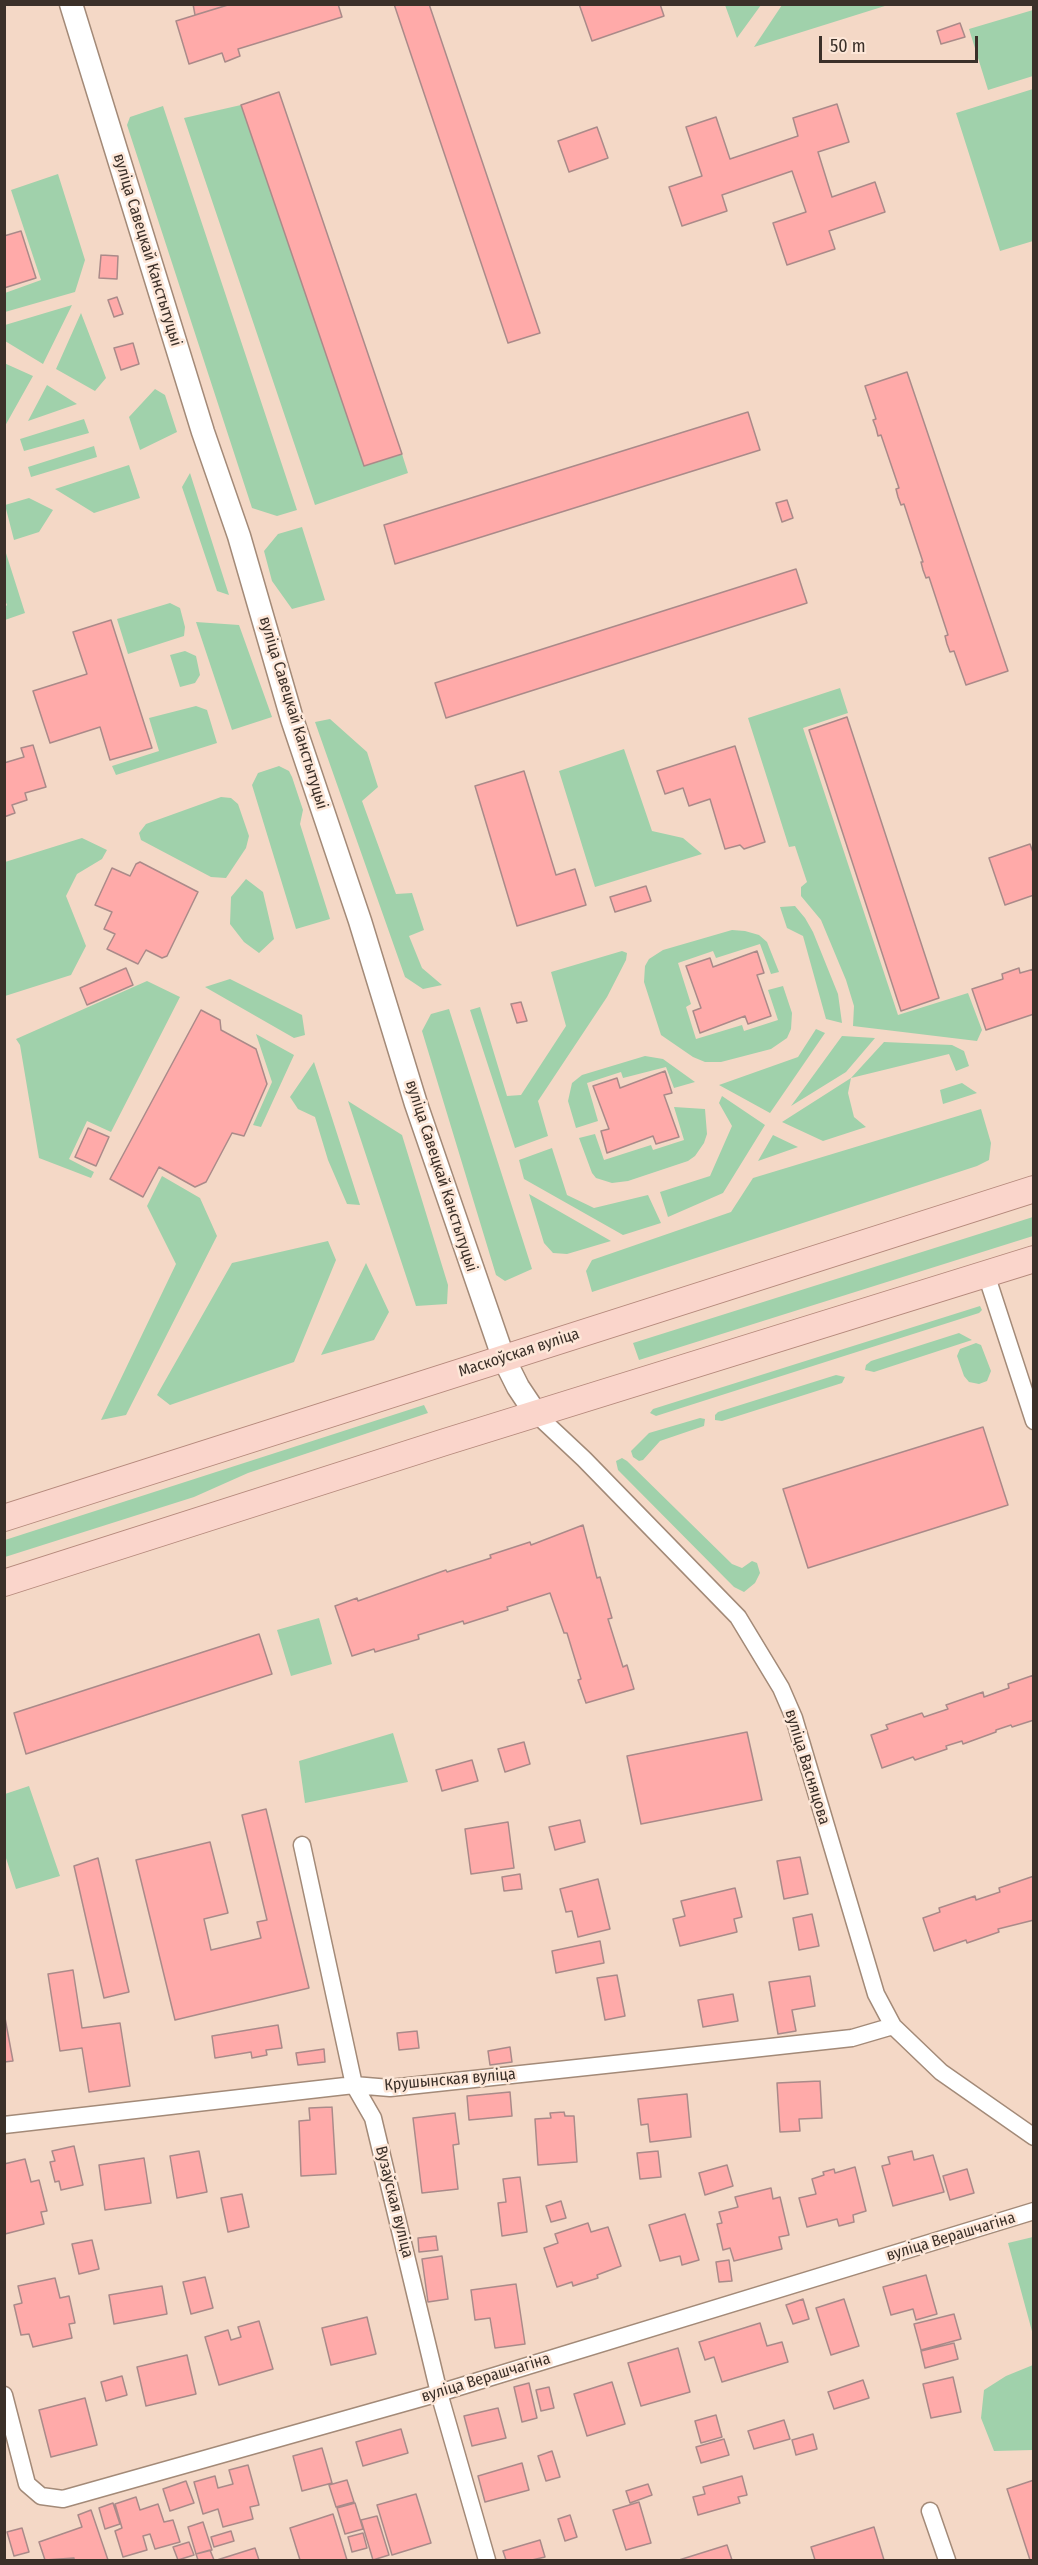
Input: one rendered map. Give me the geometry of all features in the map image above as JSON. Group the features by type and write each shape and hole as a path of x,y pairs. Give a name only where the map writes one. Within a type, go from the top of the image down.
{"main road":[{"name":"вуліца Савецкай Канстытуцыі","path":"71,4 203,432 239,536 292,719 357,910 416,1104 503,1357 518,1387 536,1414"},
{"name":"Маскоўская вуліца","path":"4,1518 1034,1189"},
{"path":"4,1583 1034,1259"}],"street":[{"path":"986,1274 1034,1421"},
{"name":"вуліца Васняцова","path":"536,1414 584,1459 738,1617 781,1688 794,1718 876,1994 893,2026 941,2072 1034,2137"},
{"name":"Вузаўская вуліца","path":"302,1845 354,2085 373,2118 440,2393 487,2560"},
{"name":"Крушынская вуліца","path":"4,2125 354,2085 390,2088 852,2038 893,2026"},
{"name":"вуліца Верашчагіна","path":"4,2395 27,2484 41,2496 63,2499 440,2393 1034,2211"},
{"path":"930,2511 947,2560"}],"green space":[{"path":"782,4 888,5 754,47"},
{"path":"725,5 761,5 737,38"},
{"path":"1033,10 1033,76 988,90 969,29"},
{"path":"1033,89 1033,241 1000,251 956,113"},
{"path":"241,105 364,466 402,454 408,473 315,505 184,118"},
{"path":"163,106 297,510 277,516 252,508 127,125 130,117"},
{"path":"58,174 85,260 75,292 5,312 5,293 41,280 11,190"},
{"path":"72,305 43,364 5,341 5,325"},
{"path":"81,313 106,378 95,391 56,369"},
{"path":"4,363 33,376 5,426 4,426"},
{"path":"47,385 77,404 28,421"},
{"path":"155,389 165,395 177,432 140,450 129,417"},
{"path":"84,419 89,433 24,451 20,439"},
{"path":"94,446 97,457 31,477 28,467"},
{"path":"129,465 140,498 94,513 55,489"},
{"path":"190,473 229,595 217,591 182,487"},
{"path":"29,498 53,510 39,532 14,540 5,505"},
{"path":"302,527 325,600 292,609 272,581 264,551 278,534"},
{"path":"5,550 25,613 5,620 7,605 4,598"},
{"path":"170,603 180,608 185,627 184,636 128,654 117,619"},
{"path":"196,622 239,625 272,717 232,730"},
{"path":"185,651 196,656 200,675 195,683 180,687 170,655"},
{"path":"840,688 848,713 803,728 898,1015 968,993 982,1030 977,1041 853,1026 854,1006 846,980 821,920 801,896 801,887 807,882 795,846 789,847 748,718"},
{"path":"196,706 207,710 217,743 116,775 112,766 159,751 149,718"},
{"path":"330,719 367,752 378,787 362,801 396,894 412,893 424,930 409,936 422,968 442,985 423,989 405,977 315,722"},
{"path":"624,749 652,831 683,838 702,854 595,887 559,771"},
{"path":"279,766 289,771 303,810 300,824 330,919 296,929 252,785 258,773"},
{"path":"221,797 231,798 238,804 249,836 246,848 226,878 211,877 141,840 139,833 146,824"},
{"path":"82,838 107,850 102,859 77,874 66,896 86,946 71,975 5,996 5,862"},
{"path":"246,879 263,892 274,939 259,953 244,942 230,924 231,897"},
{"path":"795,906 813,932 838,994 842,1023 826,1019 803,936 787,928 780,907"},
{"path":"732,930 759,935 767,942 779,972 771,974 760,944 716,958 713,951 678,963 691,1004 686,1007 696,1039 742,1025 744,1031 778,1020 768,990 783,986 792,1013 791,1029 787,1038 771,1049 721,1062 705,1062 693,1057 661,1035 644,982 645,966 649,959 663,950"},
{"path":"622,951 627,953 626,960 607,997 538,1101 548,1136 515,1148 470,1010 480,1007 507,1096 521,1095 566,1026 551,972"},
{"path":"230,979 302,1015 305,1035 294,1038 205,987"},
{"path":"147,981 180,997 111,1132 87,1121 69,1159 94,1172 91,1178 39,1158 20,1045 16,1039"},
{"path":"449,1009 532,1269 505,1281 496,1275 422,1031 431,1014"},
{"path":"816,1029 825,1033 770,1113 719,1085 798,1057"},
{"path":"256,1034 294,1055 261,1127 253,1125 272,1082"},
{"path":"842,1036 875,1038 846,1072 791,1106"},
{"path":"884,1042 952,1045 964,1051 969,1066 956,1071 949,1054 851,1078"},
{"path":"645,1056 663,1059 695,1082 674,1088 666,1067 623,1078 621,1072 587,1083 598,1121 576,1128 568,1101 572,1083 582,1075"},
{"path":"314,1062 360,1205 347,1204 328,1160 315,1117 298,1109 290,1097"},
{"path":"851,1078 848,1093 854,1117 866,1127 823,1141 782,1122"},
{"path":"962,1083 977,1093 943,1104 940,1090"},
{"path":"722,1096 765,1125 723,1193 668,1217 660,1192 710,1176 732,1126 719,1103"},
{"path":"348,1101 402,1135 448,1285 447,1304 416,1306"},
{"path":"674,1107 705,1109 707,1134 695,1156 688,1161 628,1181 612,1183 596,1178 579,1138 595,1134 604,1160 651,1145 653,1150 684,1140"},
{"path":"981,1109 991,1143 989,1160 977,1166 592,1292 586,1271 592,1260 731,1212 753,1178"},
{"path":"773,1135 798,1147 758,1161"},
{"path":"552,1148 567,1195 594,1208 648,1195 661,1223 623,1235 524,1179 519,1160"},
{"path":"162,1176 200,1198 217,1236 126,1415 101,1420 176,1264 147,1206"},
{"path":"529,1194 611,1241 567,1254 553,1253 544,1243"},
{"path":"1033,1217 1033,1236 639,1360 633,1343"},
{"path":"328,1241 336,1260 294,1362 170,1405 157,1395 232,1263"},
{"path":"366,1263 389,1312 374,1340 321,1355"},
{"path":"980,1306 982,1310 979,1313 656,1416 650,1413 653,1409"},
{"path":"959,1333 972,1340 874,1372 865,1370 866,1365 871,1361"},
{"path":"976,1343 981,1345 991,1371 987,1381 979,1384 969,1382 964,1376 957,1356 960,1349"},
{"path":"836,1375 845,1377 842,1383 722,1421 715,1420 718,1412"},
{"path":"424,1405 428,1413 248,1473 194,1497 5,1557 5,1540"},
{"path":"700,1418 705,1419 704,1426 660,1441 643,1460 639,1461 633,1457 631,1451 649,1433"},
{"path":"622,1458 732,1564 742,1568 752,1561 757,1563 760,1573 755,1583 744,1592 734,1587 618,1470 616,1461"},
{"path":"319,1618 332,1664 291,1676 277,1630"},
{"path":"393,1733 408,1782 305,1803 299,1761"},
{"path":"29,1786 60,1876 16,1889 5,1855 5,1794"},
{"path":"1034,2237 1033,2335 1008,2243"},
{"path":"1033,2365 1033,2450 994,2451 981,2418 984,2390 1006,2376"}],"building":[{"path":"193,4 231,4 195,15"},
{"path":"231,4 338,4 342,17 238,49 240,56 225,62 222,53 189,64 176,21"},
{"path":"394,4 429,4 540,333 508,343"},
{"path":"579,4 660,4 664,16 592,41"},
{"path":"960,23 965,37 941,44 937,31"},
{"path":"279,92 402,454 364,466 241,105"},
{"path":"837,104 849,142 818,152 832,197 875,182 885,212 829,231 835,249 787,265 773,223 806,212 792,171 722,195 727,211 682,226 669,187 702,176 686,127 716,117 730,159 798,136 793,118"},
{"path":"597,127 608,158 569,172 558,141"},
{"path":"21,231 36,278 4,288 4,236"},
{"path":"101,255 118,256 117,279 99,278"},
{"path":"117,297 123,314 114,317 108,300"},
{"path":"133,343 139,364 121,370 114,348"},
{"path":"907,372 1008,671 966,685 954,651 950,652 947,644 945,636 948,635 929,577 926,578 923,570 921,562 923,562 904,504 901,505 898,497 896,489 899,488 881,435 878,436 873,420 876,419 865,386"},
{"path":"748,412 760,450 395,564 384,525"},
{"path":"787,500 793,518 782,522 776,503"},
{"path":"796,569 807,603 446,718 435,683"},
{"path":"111,620 152,748 110,760 100,727 50,743 33,691 87,674 73,632"},
{"path":"847,717 939,998 901,1011 809,730"},
{"path":"33,745 46,787 25,793 27,800 12,805 15,813 4,817 4,763 24,757 21,748"},
{"path":"735,746 765,842 744,849 740,845 725,849 710,799 689,806 683,788 665,794 657,771"},
{"path":"524,771 556,875 575,869 586,905 517,926 475,786"},
{"path":"1030,844 1034,855 1034,895 1005,905 989,858"},
{"path":"140,862 198,892 167,956 162,958 146,950 138,964 107,949 115,934 104,929 112,912 95,905 112,868 130,876 136,864"},
{"path":"646,886 651,901 615,912 610,897"},
{"path":"757,951 764,973 757,975 771,1016 748,1024 745,1016 700,1033 693,1011 701,1008 686,966 710,958 713,967"},
{"path":"126,968 133,985 87,1005 80,988"},
{"path":"1019,968 1020,973 1034,969 1034,1014 986,1030 972,989 1003,979 1002,974"},
{"path":"521,1002 527,1021 517,1023 511,1004"},
{"path":"201,1010 220,1020 221,1030 256,1049 267,1084 244,1136 232,1133 206,1182 195,1187 159,1167 143,1197 110,1179"},
{"path":"665,1071 672,1093 664,1095 679,1137 656,1144 653,1136 607,1153 601,1131 609,1129 593,1086 617,1078 620,1088"},
{"path":"88,1128 109,1137 96,1166 75,1157"},
{"path":"983,1427 1008,1505 808,1568 783,1489"},
{"path":"583,1525 597,1578 600,1577 612,1618 608,1619 623,1667 627,1665 634,1689 586,1703 567,1633 564,1633 550,1593 464,1624 463,1621 418,1635 419,1639 352,1656 335,1606 357,1598 358,1601 446,1570 447,1572 491,1558 490,1555 530,1542 531,1545"},
{"path":"259,1634 272,1674 26,1754 14,1713"},
{"path":"1034,1675 1034,1720 996,1730 996,1732 963,1744 962,1741 946,1746 947,1749 915,1760 913,1757 882,1768 871,1735 888,1729 886,1725 922,1713 924,1717 948,1709 946,1705 983,1692 984,1697 1009,1688 1008,1684"},
{"path":"747,1732 762,1800 641,1824 627,1756"},
{"path":"524,1742 530,1764 505,1772 498,1749"},
{"path":"472,1760 478,1781 442,1791 436,1770"},
{"path":"266,1809 309,1988 175,2020 136,1860 210,1842 228,1913 204,1919 211,1950 261,1938 257,1922 267,1920 242,1815"},
{"path":"580,1820 585,1842 555,1850 549,1827"},
{"path":"508,1822 514,1868 471,1874 465,1829"},
{"path":"800,1857 808,1894 784,1899 777,1861"},
{"path":"98,1858 129,1992 104,1998 74,1866"},
{"path":"520,1874 522,1889 504,1891 502,1877"},
{"path":"1034,1876 1034,1920 998,1929 999,1932 967,1943 966,1940 934,1951 923,1918 940,1912 939,1908 975,1896 976,1900 1000,1892 999,1888"},
{"path":"598,1879 610,1929 578,1937 572,1911 566,1912 560,1889"},
{"path":"735,1888 742,1917 734,1919 737,1932 680,1946 673,1919 685,1916 681,1901"},
{"path":"812,1914 819,1946 799,1950 793,1918"},
{"path":"600,1941 604,1963 556,1973 552,1951"},
{"path":"73,1970 82,2028 120,2023 130,2086 89,2092 82,2048 60,2051 48,1974"},
{"path":"617,1975 625,2016 605,2020 597,1978"},
{"path":"810,1976 815,2006 792,2010 796,2031 778,2034 769,1982"},
{"path":"733,1994 738,2021 703,2027 698,2000"},
{"path":"4,2019 13,2061 4,2062"},
{"path":"278,2025 282,2048 266,2050 267,2055 252,2058 251,2052 215,2058 212,2036"},
{"path":"417,2031 419,2048 399,2050 397,2033"},
{"path":"510,2047 512,2062 490,2065 488,2051"},
{"path":"324,2049 325,2062 298,2065 296,2053"},
{"path":"820,2081 822,2118 799,2119 800,2131 780,2132 777,2083"},
{"path":"510,2092 512,2116 469,2120 467,2096"},
{"path":"687,2094 691,2137 650,2142 648,2124 641,2125 638,2099"},
{"path":"332,2107 336,2174 301,2176 299,2121 310,2120 309,2108"},
{"path":"564,2112 565,2116 574,2116 577,2162 538,2165 535,2119 551,2118 550,2113"},
{"path":"455,2113 459,2144 453,2145 458,2189 422,2193 413,2118"},
{"path":"74,2146 83,2185 61,2190 59,2181 55,2182 50,2162 55,2161 52,2151"},
{"path":"199,2151 207,2192 177,2198 170,2156"},
{"path":"658,2151 661,2177 640,2179 637,2153"},
{"path":"912,2151 914,2160 933,2155 944,2192 893,2206 882,2166 890,2164 888,2157"},
{"path":"144,2158 151,2203 105,2210 99,2165"},
{"path":"25,2159 31,2182 39,2180 47,2211 41,2212 44,2224 5,2234 4,2164"},
{"path":"727,2165 733,2186 705,2195 699,2173"},
{"path":"855,2167 866,2211 853,2215 854,2222 839,2226 837,2219 807,2227 799,2198 816,2194 812,2179 824,2175 823,2172 834,2169 835,2173"},
{"path":"967,2169 974,2193 950,2200 943,2176"},
{"path":"520,2177 527,2232 502,2236 498,2203 506,2202 503,2179"},
{"path":"771,2188 773,2199 780,2197 789,2235 779,2237 782,2249 734,2261 730,2248 723,2250 717,2224 722,2223 719,2212 738,2207 735,2197"},
{"path":"242,2194 249,2227 228,2232 221,2198"},
{"path":"561,2201 566,2218 551,2222 546,2206"},
{"path":"685,2214 699,2260 682,2265 680,2256 660,2261 649,2225"},
{"path":"588,2223 591,2232 608,2227 621,2266 597,2275 598,2278 573,2286 572,2282 557,2287 544,2248 558,2243 555,2234"},
{"path":"436,2236 438,2250 419,2252 418,2238"},
{"path":"92,2240 99,2269 79,2274 72,2244"},
{"path":"442,2256 448,2299 428,2302 422,2259"},
{"path":"729,2260 732,2281 719,2282 716,2262"},
{"path":"926,2275 937,2314 916,2320 913,2309 891,2315 883,2287"},
{"path":"205,2277 213,2308 191,2314 183,2282"},
{"path":"55,2278 60,2298 69,2296 75,2323 69,2324 72,2338 33,2347 29,2334 21,2335 14,2305 22,2303 18,2286"},
{"path":"516,2284 525,2344 495,2348 490,2318 475,2320 471,2290"},
{"path":"162,2286 167,2314 114,2324 109,2295"},
{"path":"803,2299 809,2319 793,2324 786,2305"},
{"path":"844,2299 859,2346 831,2355 816,2308"},
{"path":"954,2314 961,2339 921,2350 914,2324"},
{"path":"367,2317 376,2354 331,2365 322,2328"},
{"path":"259,2321 273,2369 219,2385 205,2337 228,2330 231,2340 241,2337 238,2327"},
{"path":"760,2323 767,2346 782,2342 788,2362 722,2382 714,2357 705,2360 699,2342"},
{"path":"954,2343 958,2359 925,2368 921,2351"},
{"path":"678,2348 690,2392 641,2406 628,2363"},
{"path":"187,2355 196,2394 146,2406 137,2367"},
{"path":"122,2376 127,2395 106,2401 101,2382"},
{"path":"953,2377 961,2412 931,2418 923,2384"},
{"path":"863,2380 869,2398 834,2409 828,2392"},
{"path":"612,2382 625,2424 587,2436 574,2394"},
{"path":"529,2383 537,2418 522,2422 514,2387"},
{"path":"549,2387 554,2408 541,2411 536,2390"},
{"path":"85,2398 97,2445 51,2457 39,2410"},
{"path":"498,2408 506,2438 472,2446 464,2416"},
{"path":"716,2415 722,2437 701,2443 695,2421"},
{"path":"784,2420 790,2439 754,2449 748,2431"},
{"path":"401,2429 408,2453 363,2466 356,2442"},
{"path":"813,2434 817,2449 796,2455 792,2440"},
{"path":"724,2439 729,2455 701,2463 696,2447"},
{"path":"322,2448 332,2483 302,2491 293,2456"},
{"path":"552,2451 560,2477 546,2481 538,2456"},
{"path":"522,2463 529,2490 485,2502 478,2476"},
{"path":"248,2465 259,2505 250,2507 253,2519 223,2527 218,2509 203,2514 194,2482 215,2476 218,2488 233,2484 229,2470"},
{"path":"742,2476 747,2495 738,2497 740,2503 698,2515 693,2497 705,2494 703,2487"},
{"path":"347,2480 354,2502 336,2507 329,2485"},
{"path":"1034,2480 1034,2560 1030,2560 1007,2489"},
{"path":"186,2481 194,2503 170,2511 163,2489"},
{"path":"648,2484 652,2495 630,2503 626,2491"},
{"path":"416,2494 431,2543 392,2555 377,2505"},
{"path":"136,2497 140,2510 158,2504 164,2522 173,2520 180,2542 155,2549 150,2534 143,2536 147,2550 123,2557 115,2531 122,2528 115,2504"},
{"path":"639,2502 651,2543 626,2550 613,2510"},
{"path":"113,2503 120,2524 105,2529 99,2508"},
{"path":"355,2503 363,2529 345,2534 337,2508"},
{"path":"91,2510 108,2560 74,2560 74,2558 45,2560 39,2542 82,2527 78,2515"},
{"path":"333,2514 347,2560 300,2560 290,2528"},
{"path":"570,2515 577,2537 565,2541 558,2519"},
{"path":"377,2516 389,2555 373,2560 361,2520"},
{"path":"203,2522 212,2550 196,2554 188,2527"},
{"path":"874,2527 884,2560 815,2560 811,2547"},
{"path":"22,2528 29,2552 14,2556 7,2532"},
{"path":"231,2531 234,2541 214,2547 211,2537"},
{"path":"363,2533 367,2548 352,2552 348,2537"},
{"path":"540,2540 545,2557 532,2560 506,2560 503,2551"},
{"path":"189,2542 194,2555 178,2560 173,2547"},
{"path":"727,2545 732,2560 679,2560"},
{"path":"255,2548 259,2560 217,2560"},
{"path":"210,2550 214,2560 198,2560 196,2554"}]}
